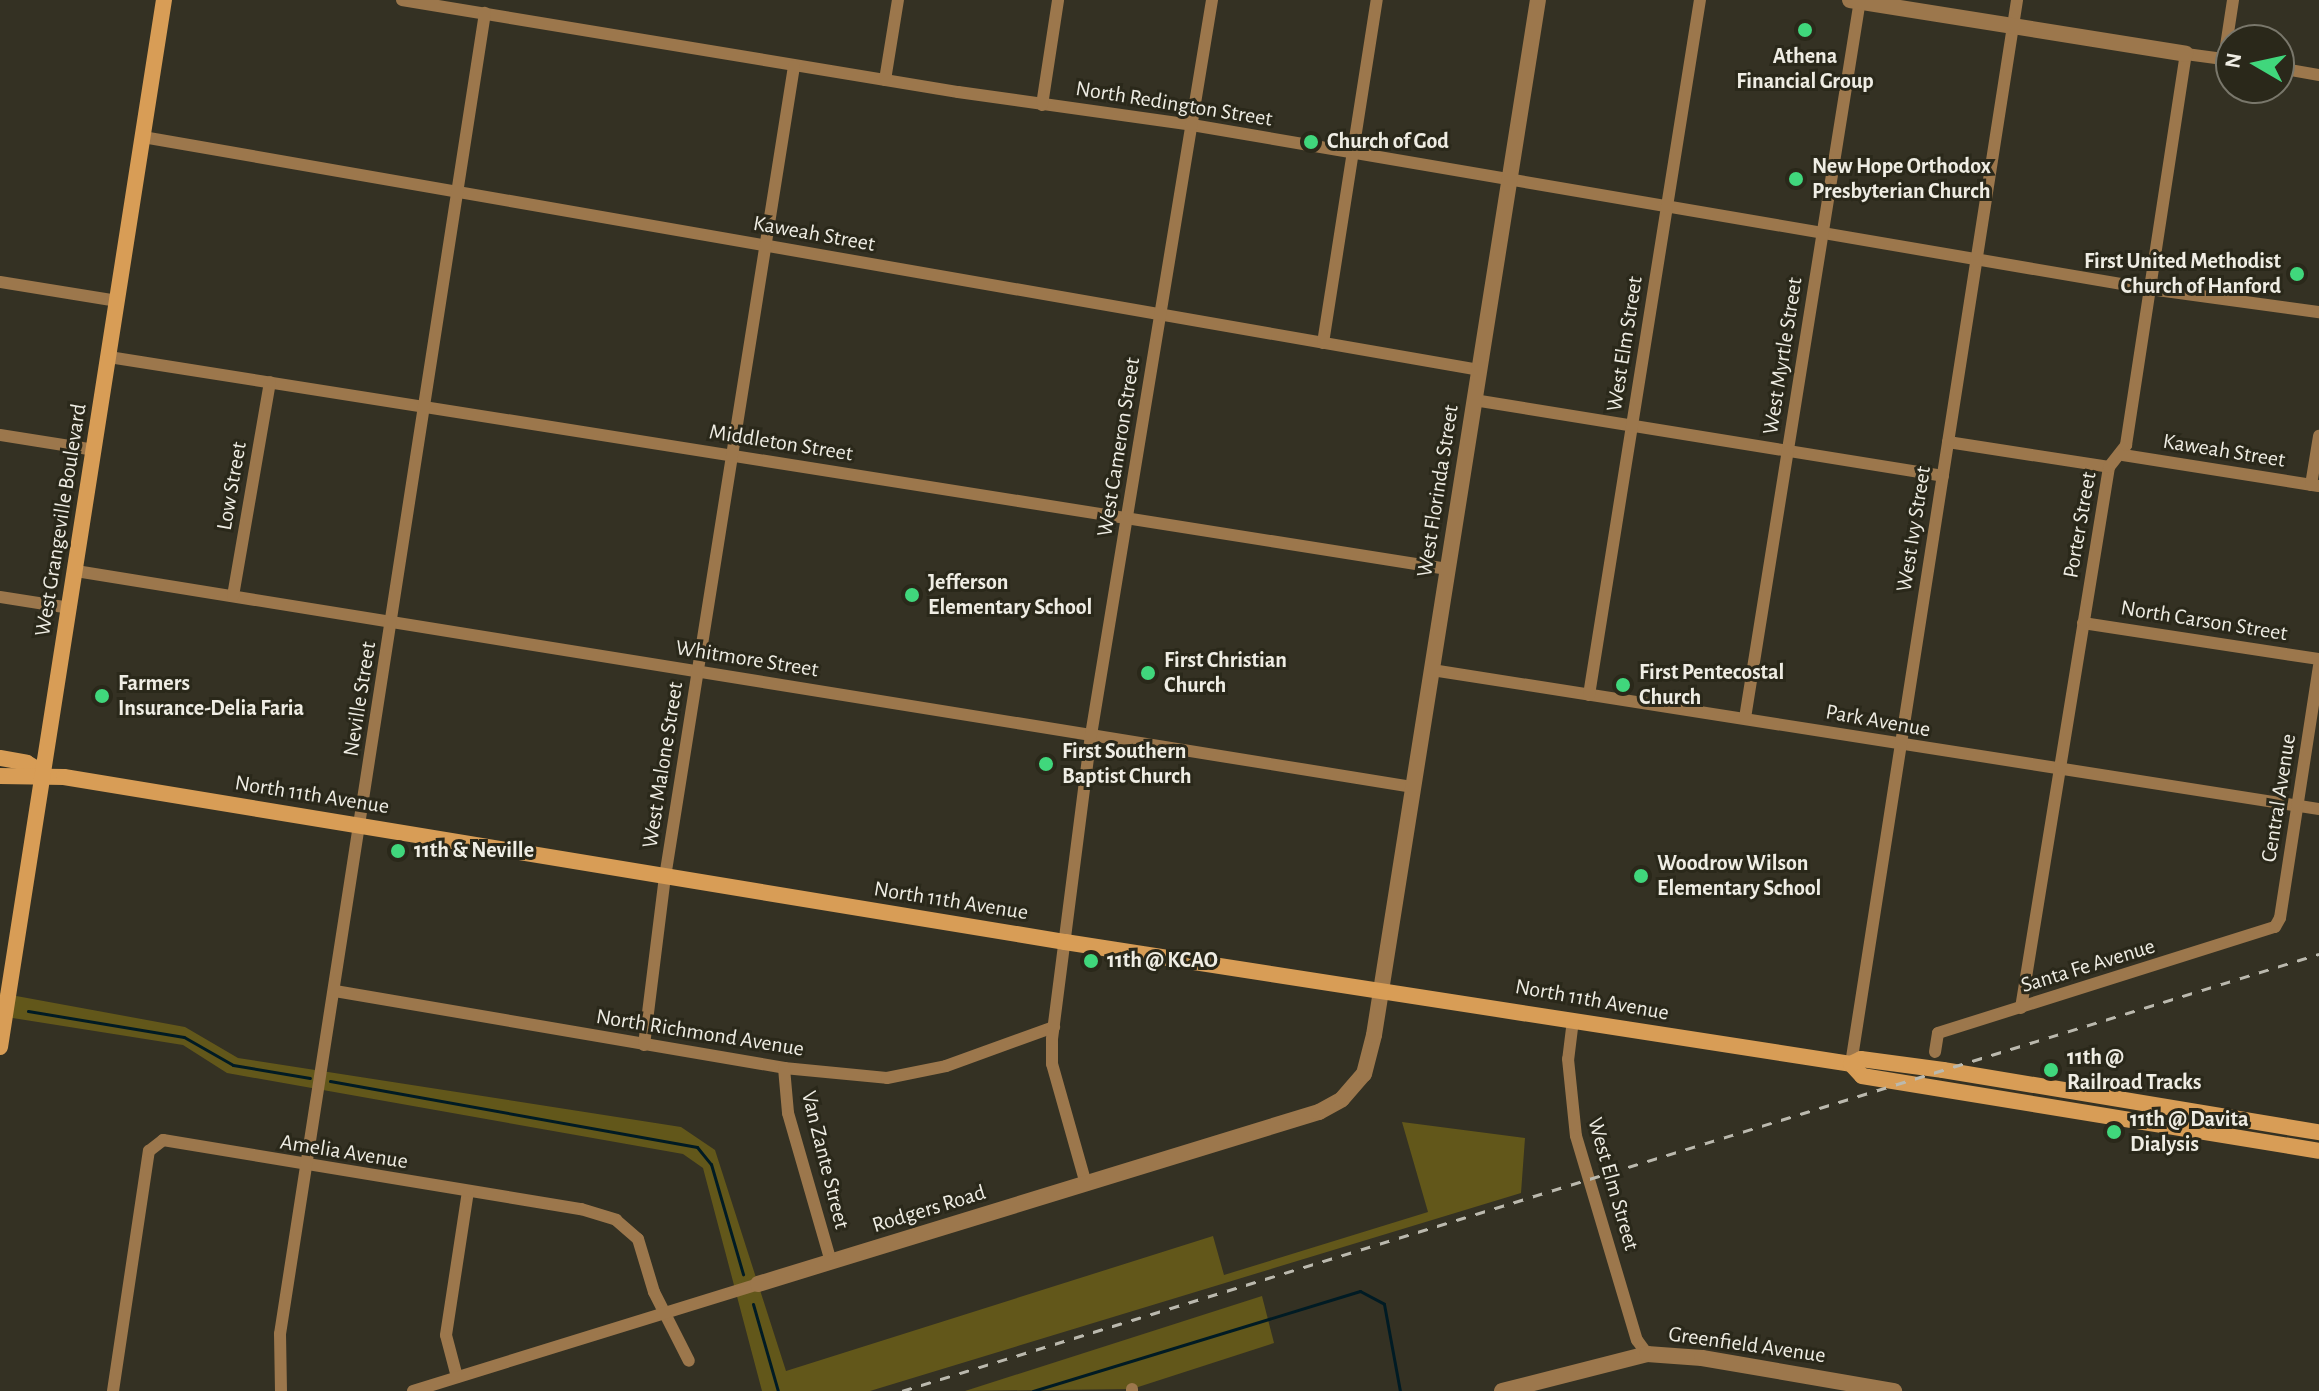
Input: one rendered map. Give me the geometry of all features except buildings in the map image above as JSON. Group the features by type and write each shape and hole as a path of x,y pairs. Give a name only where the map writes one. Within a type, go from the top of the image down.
{"main road":[{"name":"West Grangeville Boulevard","path":"0,1047 164,0"},
{"name":"North 11th Avenue","path":"0,758 27,763 45,774 1065,942 1851,1064 1861,1059 1929,1068 2319,1133"},
{"name":"North 11th Avenue","path":"0,776 25,779 45,774"},
{"name":"North 11th Avenue","path":"1851,1064 1862,1076 2319,1151"},
{"path":"2249,1140 2253,1129 2319,1133"}],"street":[{"name":"North Redington Street","path":"402,0 794,66 1192,125 2150,289 2319,312"},
{"path":"885,80 898,0"},
{"path":"1042,105 1058,0"},
{"name":"West Cameron Street","path":"1086,1184 1052,1064 1054,1027 1091,735 1212,0"},
{"path":"1323,343 1377,0"},
{"name":"West Florinda Street","path":"1381,990 1538,0"},
{"name":"West Elm Street","path":"1589,695 1700,0"},
{"name":"West Ivy Street","path":"1851,1064 2017,0"},
{"path":"2231,24 2233,0"},
{"path":"1857,1 2215,58"},
{"name":"West Myrtle Street","path":"1745,718 1857,1"},
{"name":"Neville Street","path":"281,1391 280,1334 485,13"},
{"name":"Porter Street","path":"2021,1008 2109,467 2123,455 2186,54"},
{"name":"West Malone Street","path":"644,1045 665,877 794,66"},
{"path":"2295,71 2319,75"},
{"name":"Kaweah Street","path":"143,137 1479,370"},
{"path":"0,282 117,301"},
{"name":"Middleton Street","path":"109,357 1447,569"},
{"name":"Low Street","path":"233,596 270,382"},
{"path":"1474,400 1943,476"},
{"path":"0,435 95,450"},
{"path":"2315,485 2319,436"},
{"path":"1948,442 2109,467"},
{"name":"Kaweah Street","path":"2123,455 2315,485"},
{"name":"Whitmore Street","path":"76,571 1412,787"},
{"path":"0,597 70,608"},
{"name":"North Carson Street","path":"2083,623 2319,659"},
{"name":"Central Avenue","path":"2269,931 2280,918 2319,665"},
{"name":"Park Avenue","path":"1432,670 2319,809"},
{"name":"Santa Fe Avenue","path":"1935,1052 1938,1033 2269,931"},
{"name":"Rodgers Road","path":"413,1391 1330,1107 1364,1074 1381,990"},
{"name":"North Richmond Avenue","path":"335,991 784,1068 903,1077 1054,1027"},
{"name":"West Elm Street","path":"1573,1020 1568,1059 1576,1136 1637,1340 1647,1354"},
{"name":"Van Zante Street","path":"784,1068 788,1113 831,1262"},
{"name":"Amelia Avenue","path":"113,1391 153,1144 163,1140 581,1209 626,1226 638,1239 665,1313 689,1361"},
{"path":"457,1377 446,1335 468,1192"},
{"name":"Greenfield Avenue","path":"1502,1391 1647,1354 1702,1358 1894,1391"}],"shaded area":[{"path":"0,993 185,1027 238,1058 681,1127 715,1150 786,1371 1213,1236 1224,1275 1428,1212 1402,1122 1525,1138 1521,1193 870,1391 762,1391 703,1168 683,1154 227,1073 183,1045 0,1016"},
{"path":"1262,1296 1274,1343 1132,1389 965,1391"}],"waterway":[{"path":"28,1011 184,1037 233,1065 310,1078"},
{"path":"330,1081 697,1147 711,1164 743,1274"},
{"path":"1033,1391 1360,1291 1384,1304 1400,1391"},
{"path":"753,1304 778,1391"}],"railway":[{"path":"902,1391 2319,954"}],"place":[{"name":"Athena Financial Group","path":"1805,30"},
{"name":"Church of God","path":"1311,142"},
{"name":"New Hope Orthodox Presbyterian Church","path":"1796,179"},
{"name":"First United Methodist Church of Hanford","path":"2297,274"},
{"name":"Jefferson Elementary School","path":"912,595"},
{"name":"First Christian Church","path":"1148,673"},
{"name":"First Pentecostal Church","path":"1623,685"},
{"name":"Farmers Insurance-Delia Faria","path":"102,696"},
{"name":"First Southern Baptist Church","path":"1046,764"},
{"name":"11th & Neville","path":"398,851"},
{"name":"Woodrow Wilson Elementary School","path":"1641,876"},
{"name":"11th @ KCAO","path":"1091,961"},
{"name":"11th @ Railroad Tracks","path":"2051,1070"},
{"name":"11th @ Davita Dialysis","path":"2114,1132"}]}
